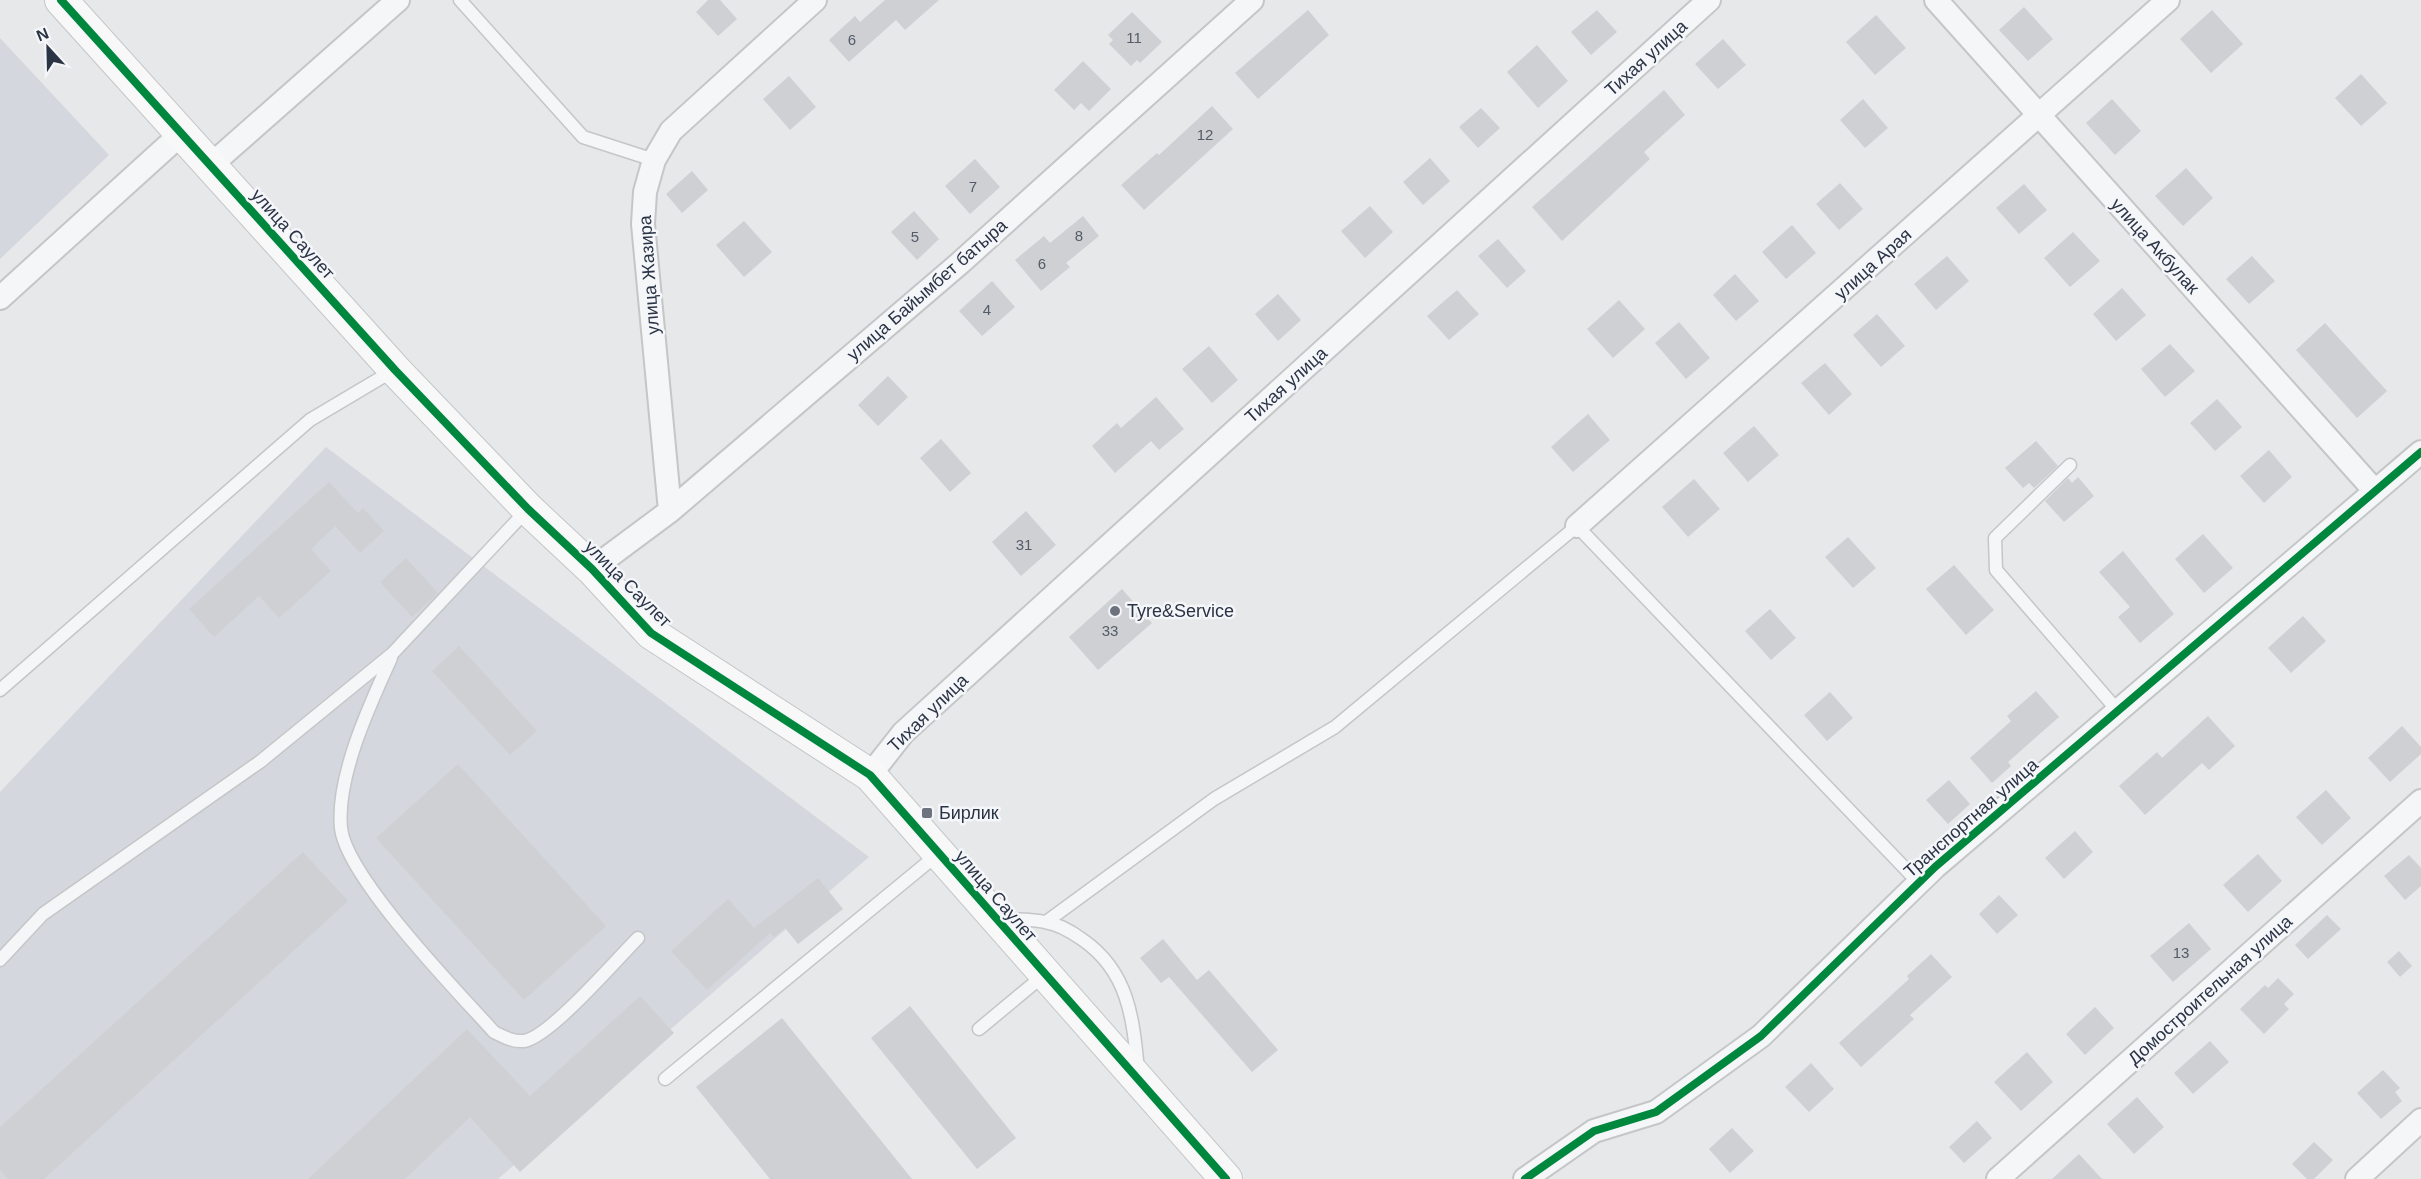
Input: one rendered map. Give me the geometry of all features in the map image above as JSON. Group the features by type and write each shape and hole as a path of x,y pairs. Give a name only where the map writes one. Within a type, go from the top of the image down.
{"street":[{"name":"улица Саулет","path":"61,0 395,370 528,509 592,569 651,633 870,775 1226,1179"},
{"path":"211,165 398,0"},
{"name":"улица Жазира","path":"670,511 643,224 645,192 654,160 671,131 815,0"},
{"name":"улица Байымбет батыра","path":"592,569 670,511 960,262 1252,0"},
{"name":"Тихая улица","path":"870,775 903,733 1709,0"},
{"name":"улица Акбулак","path":"1936,0 2375,491"},
{"name":"улица Арая","path":"1577,526 2168,0"},
{"path":"0,298 182,133"},
{"name":"Транспортная улица","path":"1525,1179 1594,1131 1656,1112 1761,1036 1919,883 2421,452"},
{"name":"Домостроительная улица","path":"1998,1179 2421,801"},
{"path":"2357,1179 2421,1120"}],"lane":[{"path":"460,0 583,137 654,160"},
{"path":"0,690 310,420 395,370"},
{"path":"2070,465 1995,538 1996,570 2118,711"},
{"path":"0,960 43,914 261,761 392,654 528,509"},
{"path":"1046,922 1214,799 1335,727 1577,526 1919,883"},
{"path":"392,654 364,719 345,788 341,828 347,852 402,929 494,1032 511,1040 526,1041 547,1029 638,938"},
{"path":"665,1079 939,853"},
{"path":"997,919 1046,922 1071,932 1094,947 1124,986 1134,1028 1139,1080"},
{"path":"979,1029 1045,974"}],"shaded area":[{"path":"0,38 109,155 0,259"},
{"path":"326,447 869,857 498,1179 0,1179 0,792"}],"building":[{"path":"708,0 720,0 737,19 718,36 696,12"},
{"path":"885,0 939,0 905,30 896,20 849,62 829,40 855,16 860,22"},
{"path":"2024,7 2053,39 2028,61 1999,30"},
{"path":"1308,10 1329,35 1258,99 1235,73"},
{"path":"1597,10 1617,32 1591,55 1571,32"},
{"path":"2212,10 2243,44 2211,73 2180,39"},
{"path":"1132,12 1162,42 1140,63 1137,60 1131,66 1109,44 1113,40 1108,35"},
{"path":"1876,15 1906,48 1875,75 1846,42"},
{"path":"1723,39 1746,65 1718,89 1695,64"},
{"path":"1537,45 1568,81 1538,108 1507,72"},
{"path":"1083,61 1111,89 1089,111 1081,103 1074,110 1054,90"},
{"path":"2361,74 2387,103 2361,126 2335,98"},
{"path":"789,76 816,107 790,130 763,99"},
{"path":"1664,90 1685,115 1644,152 1650,159 1562,241 1532,207"},
{"path":"1863,99 1888,128 1865,148 1840,120"},
{"path":"2112,99 2141,131 2115,155 2086,123"},
{"path":"1212,106 1233,129 1144,210 1121,185 1157,153 1159,155"},
{"path":"1481,108 1500,128 1478,148 1459,127"},
{"path":"1430,158 1450,181 1423,205 1403,182"},
{"path":"975,159 1000,187 970,214 945,186"},
{"path":"2186,168 2213,198 2183,226 2155,196"},
{"path":"692,171 708,190 682,213 666,194"},
{"path":"1840,183 1863,209 1839,230 1816,204"},
{"path":"2024,184 2047,210 2019,234 1996,208"},
{"path":"1370,206 1393,232 1365,258 1341,231"},
{"path":"914,211 939,239 917,260 891,232"},
{"path":"1083,216 1099,236 1066,263 1070,267 1041,291 1015,260 1044,236 1050,243"},
{"path":"744,221 772,252 744,277 716,245"},
{"path":"1792,225 1816,253 1786,279 1762,252"},
{"path":"2073,232 2100,261 2070,287 2044,258"},
{"path":"1498,239 1526,271 1507,288 1478,256"},
{"path":"1947,256 1969,281 1936,310 1914,284"},
{"path":"2252,256 2275,281 2249,304 2226,279"},
{"path":"1735,274 1759,301 1736,321 1713,295"},
{"path":"992,281 1015,307 982,336 959,311"},
{"path":"2122,288 2146,315 2116,341 2093,314"},
{"path":"1457,290 1479,314 1449,340 1427,316"},
{"path":"1278,294 1301,320 1278,341 1255,314"},
{"path":"1619,300 1645,329 1613,358 1587,329"},
{"path":"1877,314 1905,346 1881,367 1853,335"},
{"path":"1679,322 1710,358 1686,379 1655,343"},
{"path":"2325,323 2387,391 2357,418 2296,350"},
{"path":"2170,344 2195,371 2165,397 2141,369"},
{"path":"1209,346 1238,380 1212,403 1182,369"},
{"path":"1825,363 1852,394 1829,415 1801,383"},
{"path":"888,376 908,397 878,426 858,405"},
{"path":"1156,397 1184,429 1159,450 1151,441 1115,473 1092,446 1117,423 1121,428"},
{"path":"2217,399 2242,427 2215,451 2190,423"},
{"path":"1588,414 1610,440 1573,472 1551,447"},
{"path":"1754,426 1779,455 1748,482 1723,453"},
{"path":"941,439 971,473 950,492 920,458"},
{"path":"2036,441 2058,466 2034,488 2029,483 2023,488 2005,468"},
{"path":"2269,450 2292,477 2264,503 2240,476"},
{"path":"2078,477 2094,496 2064,522 2045,501 2068,478 2072,483"},
{"path":"1694,479 1720,509 1688,537 1662,507"},
{"path":"329,482 358,513 363,508 384,531 360,553 335,526 311,549 331,571 279,618 259,596 214,637 189,609"},
{"path":"1026,511 1056,545 1021,576 992,542"},
{"path":"2203,534 2233,568 2204,593 2175,559"},
{"path":"1848,537 1876,568 1853,588 1825,557"},
{"path":"2123,551 2174,614 2140,643 2118,617 2130,607 2099,572"},
{"path":"406,558 438,593 412,617 380,582"},
{"path":"1954,565 1994,610 1966,635 1926,589"},
{"path":"1122,589 1152,623 1098,670 1069,637"},
{"path":"1770,609 1796,638 1771,660 1745,631"},
{"path":"2303,616 2326,641 2291,673 2268,648"},
{"path":"459,646 537,731 510,755 432,671"},
{"path":"2036,691 2059,717 2008,762 2011,766 1992,783 1970,758 2011,721 2007,716"},
{"path":"1830,692 1853,718 1827,741 1804,715"},
{"path":"2208,716 2235,746 2209,770 2202,763 2145,815 2119,786 2157,752 2162,758"},
{"path":"2402,726 2421,747 2421,754 2390,782 2368,758"},
{"path":"458,764 606,926 524,1000 376,838"},
{"path":"1949,780 1970,804 1948,824 1926,800"},
{"path":"2326,790 2351,818 2322,845 2296,817"},
{"path":"2075,831 2093,852 2064,879 2045,858"},
{"path":"303,852 348,901 44,1179 8,1179 0,1170 0,1127"},
{"path":"2258,854 2282,881 2248,912 2223,885"},
{"path":"2409,855 2421,868 2421,886 2405,900 2384,876"},
{"path":"818,878 843,909 798,944 785,928 774,937 770,933 707,990 671,951 728,899 754,928"},
{"path":"1999,895 2018,915 1997,934 1979,914"},
{"path":"2327,915 2341,929 2308,959 2295,945"},
{"path":"2189,923 2211,949 2173,982 2150,956"},
{"path":"1163,939 1197,980 1209,970 1278,1050 1252,1072 1169,977 1161,983 1140,958"},
{"path":"2399,951 2412,966 2400,977 2387,962"},
{"path":"1931,954 1952,977 1910,1015 1914,1019 1861,1067 1839,1043 1909,979 1907,976"},
{"path":"2278,978 2294,994 2284,1004 2289,1009 2264,1034 2240,1009 2265,985 2268,988"},
{"path":"640,996 674,1033 520,1172 470,1117 405,1179 308,1179 467,1029 530,1096"},
{"path":"910,1006 1016,1138 977,1169 871,1038"},
{"path":"2095,1007 2114,1028 2085,1055 2066,1034"},
{"path":"782,1018 912,1179 770,1179 696,1087"},
{"path":"2210,1041 2229,1062 2193,1094 2174,1073"},
{"path":"2027,1052 2053,1082 2021,1111 1994,1082"},
{"path":"1811,1063 1834,1089 1809,1112 1785,1087"},
{"path":"2383,1070 2400,1088 2395,1092 2402,1101 2381,1119 2357,1093"},
{"path":"2137,1097 2164,1127 2134,1154 2107,1124"},
{"path":"1977,1121 1992,1138 1964,1163 1949,1147"},
{"path":"1732,1128 1754,1151 1730,1173 1709,1149"},
{"path":"2314,1142 2333,1160 2314,1179 2307,1179 2292,1164"},
{"path":"2079,1154 2102,1179 2052,1179"}],"cycle path":[{"path":"61,0 395,370 528,509 592,569 651,633 870,775 1226,1179"},
{"path":"1525,1179 1594,1131 1656,1112 1761,1036 1935,867 2421,452"}],"place":[{"name":"Tyre&Service","path":"1115,611"},
{"name":"Бирлик","path":"927,813"}]}
